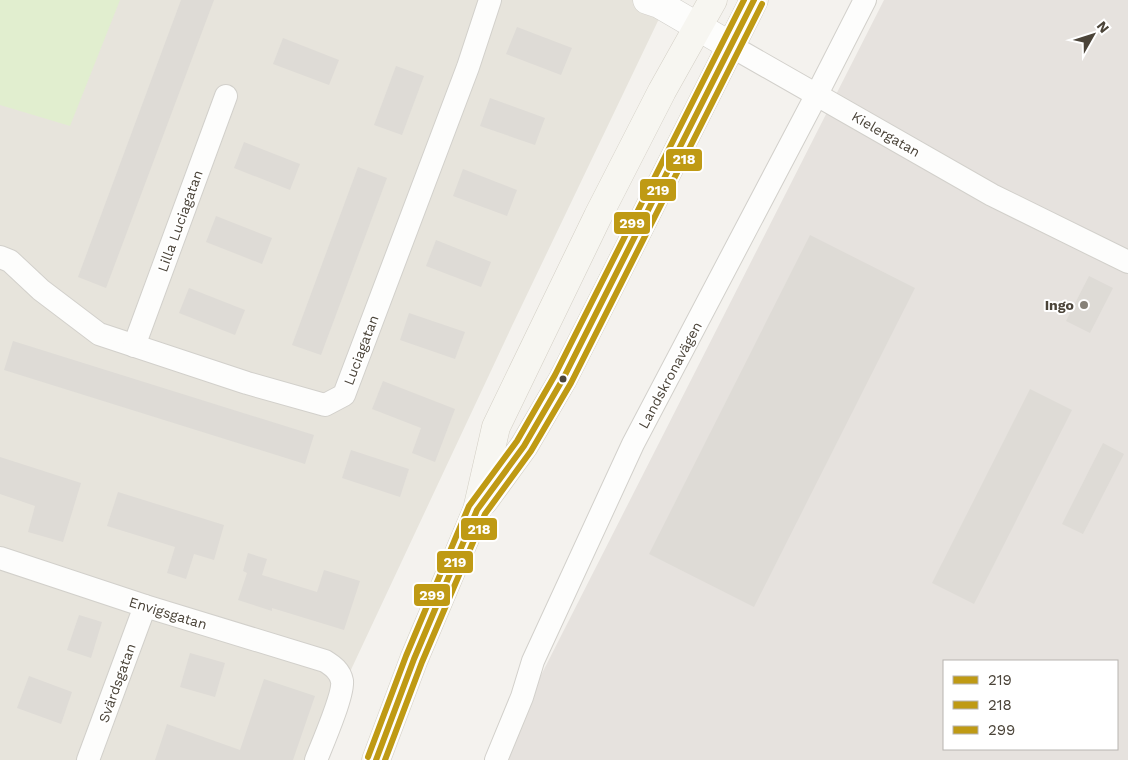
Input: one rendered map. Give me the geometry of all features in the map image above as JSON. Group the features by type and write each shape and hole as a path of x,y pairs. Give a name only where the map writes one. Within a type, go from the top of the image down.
{"main road":[{"path":"376,760 414,659 477,510 496,427 598,216 662,91 712,0"},
{"path":"477,510 524,446 563,379 754,0"}],"street":[{"name":"Luciagatan","path":"0,257 10,261 41,290 99,334 247,383 325,405 344,395 468,67 490,0"},
{"name":"Kielergatan","path":"647,0 660,4 992,195 1128,262"},
{"name":"Landskronavägen","path":"496,760 522,698 533,661 633,444 818,94 865,0"},
{"name":"Lilla Luciagatan","path":"134,346 226,96"},
{"name":"Envigsgatan","path":"0,558 145,606 324,661 336,669 340,675 342,689 316,760"},
{"name":"Svärdsgatan","path":"88,760 145,606"}],"shaded area":[{"path":"0,0 668,0 511,328 327,721 315,760 0,760"},
{"path":"884,0 1128,0 1128,760 498,760"}],"green space":[{"path":"0,0 120,0 70,126 0,105"}],"building":[{"path":"181,0 214,0 106,288 78,277"},
{"path":"517,27 572,48 561,75 506,54"},
{"path":"283,38 339,60 329,85 273,64"},
{"path":"396,66 424,76 402,135 374,125"},
{"path":"490,98 545,118 535,145 480,126"},
{"path":"244,142 300,164 290,190 234,168"},
{"path":"358,167 387,178 321,355 292,345"},
{"path":"463,169 517,190 507,216 453,196"},
{"path":"216,216 272,238 262,264 206,242"},
{"path":"810,235 915,288 754,607 649,554"},
{"path":"436,240 491,262 481,287 426,266"},
{"path":"1089,276 1113,288 1090,333 1066,321"},
{"path":"189,288 245,310 235,335 179,313"},
{"path":"409,313 465,332 455,359 400,340"},
{"path":"13,341 314,435 305,464 4,370"},
{"path":"383,381 455,409 435,462 412,453 421,428 372,409"},
{"path":"1030,389 1072,410 974,604 932,583"},
{"path":"1103,443 1124,454 1083,534 1062,524"},
{"path":"351,450 409,469 400,497 342,478"},
{"path":"0,457 81,483 63,542 28,532 35,506 0,494"},
{"path":"118,492 224,525 214,560 194,554 186,579 167,573 175,547 107,526"},
{"path":"248,553 267,559 262,575 317,592 324,570 360,581 344,630 272,608 272,611 238,600 247,573 243,571"},
{"path":"79,615 102,622 91,658 67,650"},
{"path":"190,653 225,663 215,697 180,687"},
{"path":"29,676 72,692 61,724 17,708"},
{"path":"264,679 315,696 293,760 155,760 167,724 240,750"}],"transit line":[{"name":"299","path":"368,757 406,656 469,506 517,441 555,375 744,0"},
{"name":"219","path":"376,760 414,659 477,510 524,446 563,379 754,0"},
{"name":"218","path":"385,760 422,662 485,514 531,451 571,383 762,4"}],"place":[{"name":"Ingo","path":"1084,305"}]}
